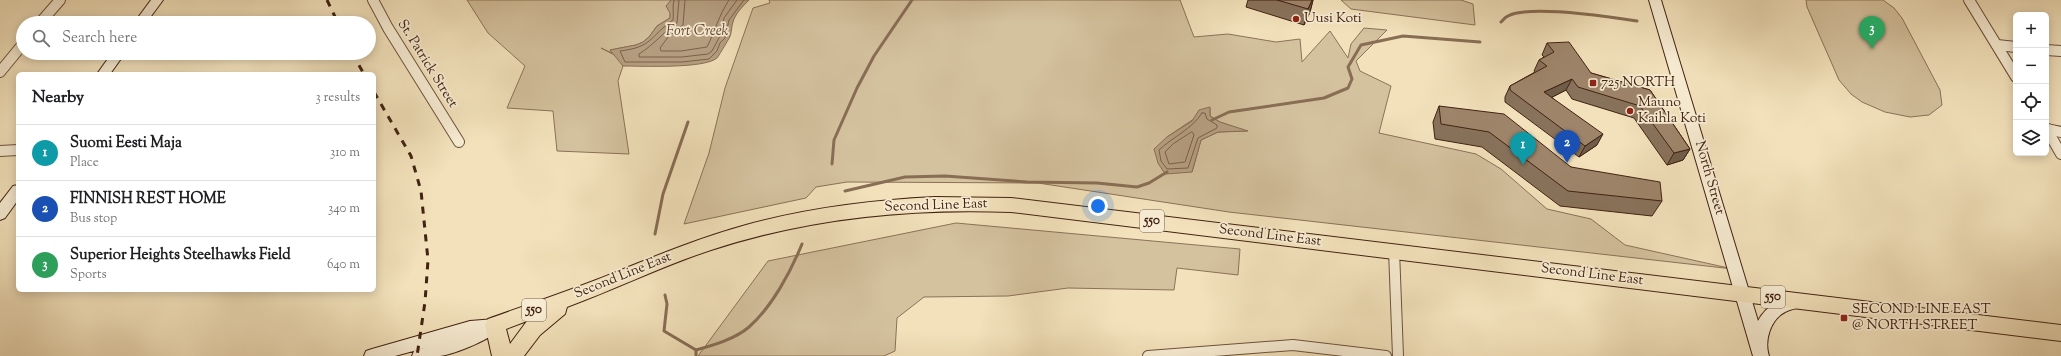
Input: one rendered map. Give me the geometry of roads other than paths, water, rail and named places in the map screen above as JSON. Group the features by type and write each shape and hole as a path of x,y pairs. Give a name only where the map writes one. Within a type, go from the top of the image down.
{"highway":[{"name":"Second Line East","path":"495,325 711,242 766,228 842,212 920,203 961,202 1011,205 1394,250 2061,333"},
{"path":"514,356 526,335 538,322 573,296"},
{"path":"495,325 502,356"}],"street":[{"path":"46,16 60,0"},
{"path":"145,16 157,0"},
{"name":"St. Patrick Street","path":"373,0 388,28 459,142"},
{"name":"North Street","path":"1655,0 1760,351"},
{"path":"1969,0 2013,72"},
{"path":"1997,45 2013,47"},
{"path":"2049,50 2061,51"},
{"path":"0,72 16,52"},
{"path":"0,59 10,59"},
{"path":"105,72 114,60"},
{"path":"2049,130 2061,132"},
{"path":"2049,134 2061,154"},
{"path":"0,151 16,150"},
{"path":"0,214 16,193"},
{"path":"1394,250 1398,356"},
{"path":"1760,351 1766,319 1771,313 1786,304 1804,301"},
{"name":"Second Line East","path":"372,356 470,328 495,325"},
{"name":"Second Line East","path":"420,356 472,339 495,325"},
{"path":"1148,356 1293,345 1386,356"}],"water":[{"name":"Fort Creek","path":"671,0 749,0 736,16 733,22 731,34 717,58 710,62 687,65 623,66 610,50 636,45 643,42 649,37 657,26 670,18 670,13 666,6"},
{"path":"1210,107 1210,116 1220,122 1248,131 1218,132 1201,140 1192,172 1165,174 1158,163 1154,149 1167,137 1192,121 1199,110"}],"waterway":[{"path":"832,164 834,140 857,88 874,56 912,0"},
{"path":"1501,22 1508,16 1519,13 1533,12 1571,13 1637,21"},
{"path":"1212,120 1229,112 1324,98 1348,88 1352,79 1348,67 1361,45 1403,36 1480,42"},
{"name":"Fort Creek","path":"655,234 663,194 688,122"},
{"path":"845,191 905,177 945,176 1027,182 1097,183 1137,187 1149,183 1167,172"},
{"path":"696,350 731,338 749,327 773,299 792,266 802,244"},
{"name":"Fort Creek","path":"665,295 667,304 664,331 696,350"},
{"name":"Fort Creek","path":"696,350 696,356"}],"railway":[{"path":"327,0 335,16"},
{"path":"356,60 363,72"},
{"path":"376,95 411,156 421,191 428,260 425,302 417,356"}],"place":[{"name":"Uusi Koti","path":"1296,19"},
{"name":"Superior Heights Steelhawks Field","path":"1872,49"},
{"name":"725 NORTH","path":"1593,83"},
{"name":"Mauno Kaihla Koti","path":"1630,111"},
{"name":"FINNISH REST HOME","path":"1567,163"},
{"name":"Suomi Eesti Maja","path":"1523,165"},
{"name":"SECOND LINE EAST @ NORTH STREET","path":"1844,318"}]}
